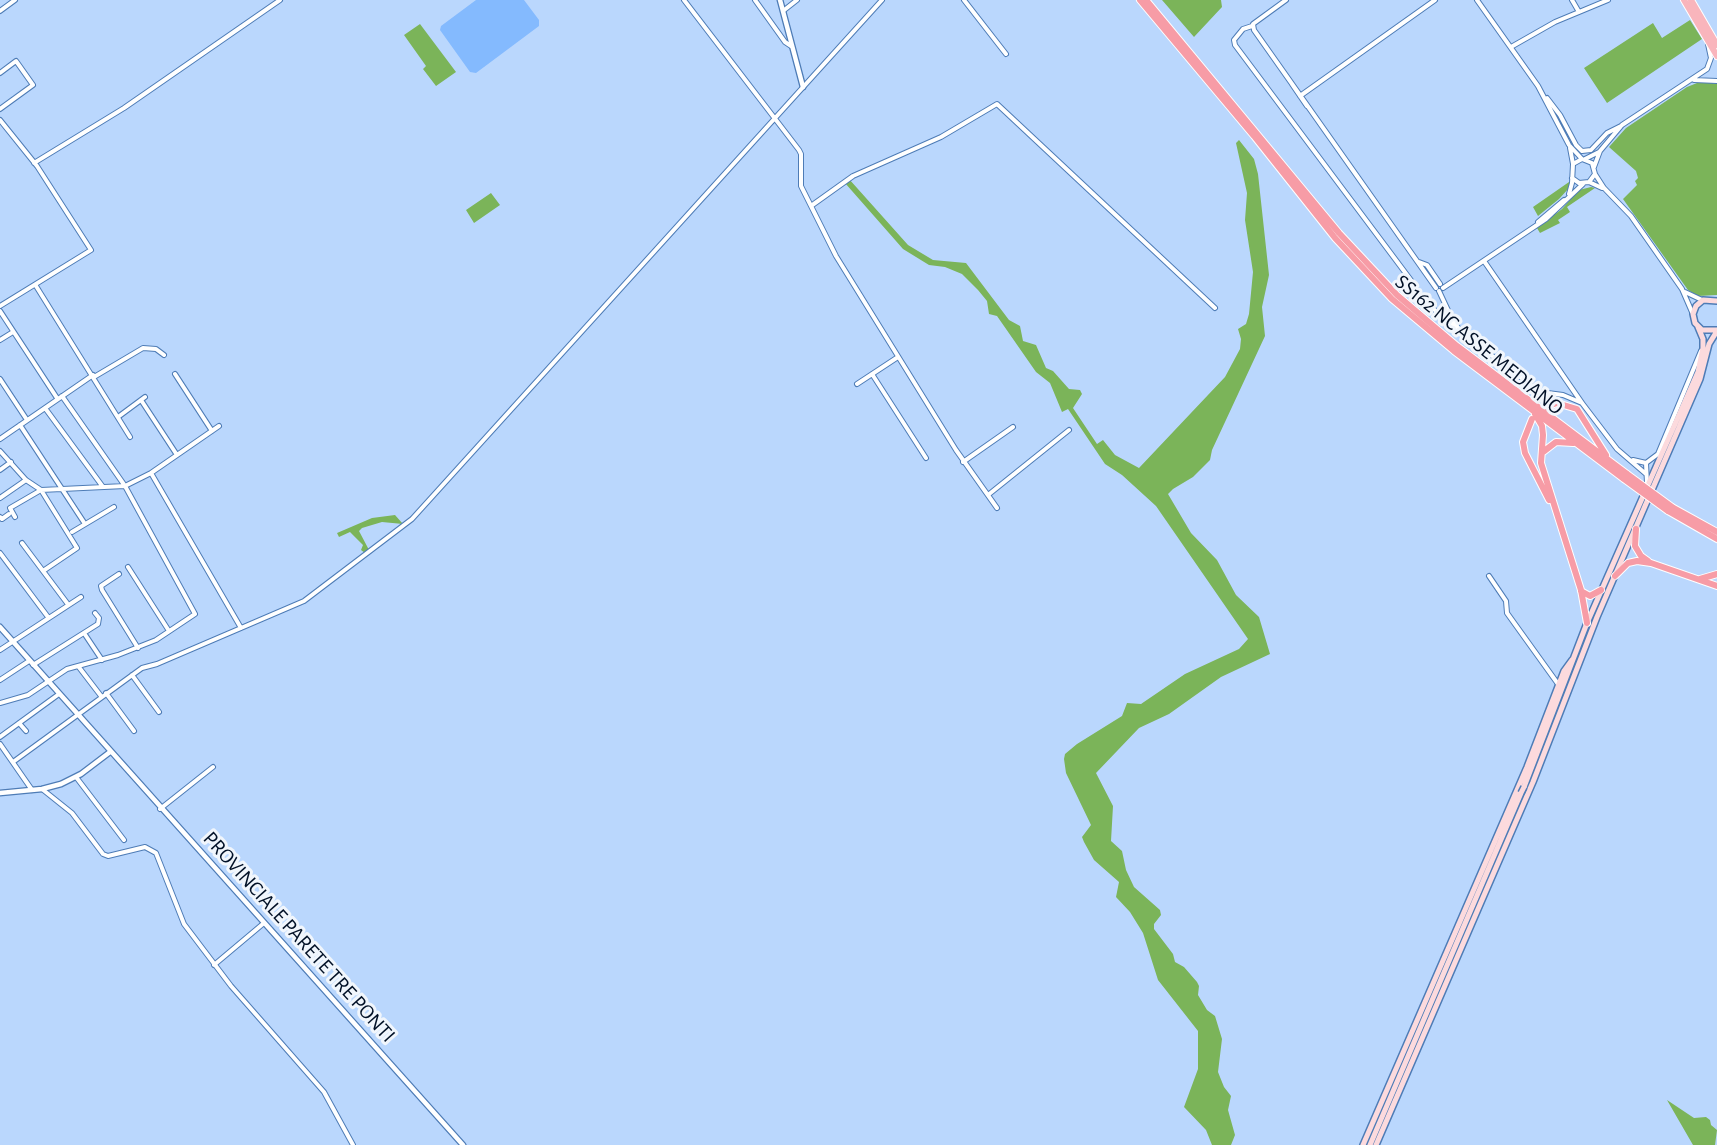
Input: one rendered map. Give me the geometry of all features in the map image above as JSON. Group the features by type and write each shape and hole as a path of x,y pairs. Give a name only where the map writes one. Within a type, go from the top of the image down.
{"highway":[{"name":"SS162 NC ASSE MEDIANO","path":"1140,0 1183,46"},
{"name":"SS162 NC ASSE MEDIANO","path":"1146,0 1219,91 1370,269 1430,328 1614,465 1626,477"},
{"name":"SS162 NC ASSE MEDIANO","path":"1456,348 1533,415 1670,509 1716,535"},
{"path":"1545,407 1557,403 1577,409 1614,465"},
{"path":"1533,415 1542,426 1541,463 1581,590 1587,623"},
{"path":"1533,415 1523,442 1525,453 1554,508"},
{"path":"1543,453 1556,442 1577,444"},
{"name":"SS162 NC ASSE MEDIANO","path":"1670,509 1696,521 1716,535"},
{"path":"1636,529 1638,552 1651,563"},
{"path":"1615,576 1628,563 1651,563 1717,586"},
{"path":"1699,579 1717,574"},
{"path":"1581,590 1588,596 1601,590"}],"main road":[{"path":"1684,0 1717,56"},
{"path":"1691,0 1717,45"},
{"path":"1376,1145 1524,788 1587,623 1698,372 1703,339 1693,314 1696,306 1703,300 1716,300"},
{"path":"1698,327 1707,332 1717,331"},
{"path":"1370,1145 1700,379 1709,344 1717,331"},
{"path":"1363,1145 1524,788 1558,684 1572,660"}],"street":[{"path":"0,10 15,0"},
{"path":"34,163 124,108 280,0"},
{"path":"684,0 801,154 801,186 836,256 963,462 998,508"},
{"path":"755,0 785,42 791,46"},
{"path":"780,0 803,87"},
{"path":"783,11 797,0"},
{"path":"13,762 103,694 142,668 304,601 412,519 882,0"},
{"path":"964,0 1006,54"},
{"path":"1286,0 1252,26 1243,29 1234,40 1235,45 1413,283 1421,299 1540,392 1563,395 1582,403"},
{"path":"1300,96 1435,0"},
{"path":"1478,0 1544,96 1569,145 1573,164 1570,173 1572,178 1566,198"},
{"path":"1572,0 1579,12"},
{"path":"1511,47 1538,30 1608,0"},
{"path":"1252,26 1418,262 1427,265 1440,288 1456,327"},
{"path":"1544,96 1555,107 1576,145 1582,151 1591,150 1607,133 1702,73 1710,64 1707,39"},
{"path":"0,73 16,61 33,85 0,109"},
{"path":"1685,83 1706,78 1717,81"},
{"path":"811,206 852,176 941,137 997,104 1215,308"},
{"path":"0,120 34,163 91,250 37,282 36,286 0,306"},
{"path":"1622,125 1600,151 1594,167 1595,174 1604,188 1631,216 1682,289 1693,314"},
{"path":"1569,145 1594,167"},
{"path":"1573,164 1600,151"},
{"path":"1440,288 1537,223 1583,184 1589,182 1595,174"},
{"path":"1572,178 1583,184"},
{"path":"1589,182 1604,188"},
{"path":"1484,260 1582,403 1617,449 1646,474"},
{"path":"36,286 130,437"},
{"path":"1682,289 1692,297 1703,300"},
{"path":"0,311 125,486 195,614 138,648 60,672 28,695 0,703"},
{"path":"0,340 14,332"},
{"path":"0,439 60,397 143,348 156,349 164,355"},
{"path":"1646,463 1658,454 1703,348"},
{"path":"857,384 898,357"},
{"path":"171,378 176,374 212,431"},
{"path":"872,374 926,458"},
{"path":"0,379 27,420"},
{"path":"118,417 143,399 177,455"},
{"path":"45,408 104,488"},
{"path":"20,425 85,524"},
{"path":"15,517 10,508 41,490 125,486 151,472 219,426"},
{"path":"963,462 1014,427"},
{"path":"988,495 1069,430"},
{"path":"0,452 26,480 41,490 77,548 44,571"},
{"path":"1630,459 1646,463"},
{"path":"0,470 11,462"},
{"path":"1646,463 1647,488"},
{"path":"151,472 241,628"},
{"path":"0,498 26,480"},
{"path":"72,532 114,507"},
{"path":"0,517 2,519 9,514"},
{"path":"22,543 66,603"},
{"path":"0,554 48,617"},
{"path":"128,567 169,631"},
{"path":"119,574 102,586 102,590 138,648"},
{"path":"1489,576 1506,601 1507,613 1558,684"},
{"path":"0,650 81,597"},
{"path":"0,680 98,624 99,618 95,613"},
{"name":"PROVINCIALE PARETE TRE PONTI","path":"0,627 160,809 463,1145"},
{"path":"84,633 102,660"},
{"path":"78,666 134,731"},
{"path":"132,675 159,712"},
{"path":"0,736 59,694"},
{"path":"20,723 26,731"},
{"path":"0,744 33,791"},
{"path":"0,793 33,791 76,777 110,752"},
{"path":"160,809 213,767"},
{"path":"76,777 124,840"},
{"path":"42,789 72,813 102,854 108,856 145,847 156,853 184,924 214,965 324,1092 353,1145"},
{"path":"214,965 264,924"}],"green space":[{"path":"1162,0 1221,0 1222,7 1194,37"},
{"path":"1690,20 1702,39 1607,103 1584,68 1653,23 1662,38"},
{"path":"420,24 456,72 436,86 423,69 426,66 404,35"},
{"path":"1702,81 1717,84 1717,295 1698,296 1688,290 1623,199 1637,185 1635,181 1638,178 1636,171 1609,147 1626,128 1687,87"},
{"path":"1239,140 1254,159 1258,174 1269,275 1262,307 1265,336 1212,450 1210,460 1193,477 1168,494 1191,533 1217,560 1236,595 1259,617 1270,654 1221,677 1169,714 1139,728 1096,773 1113,806 1111,841 1122,851 1126,870 1134,887 1160,910 1161,915 1154,924 1154,929 1173,954 1175,962 1184,967 1197,982 1198,995 1207,1010 1215,1016 1222,1039 1218,1072 1224,1087 1231,1096 1228,1110 1235,1135 1231,1145 1212,1145 1206,1130 1184,1107 1198,1069 1198,1031 1158,980 1143,933 1130,912 1116,897 1119,882 1094,860 1084,842 1082,837 1091,825 1066,773 1064,759 1065,754 1077,744 1122,716 1127,703 1141,704 1185,674 1239,649 1248,639 1156,506 1122,475 1105,464 1068,409 1062,412 1050,383 1036,372 997,316 989,314 987,301 978,290 962,274 945,267 929,265 903,249 845,183 849,179 908,245 933,260 966,263 1009,320 1020,326 1023,341 1036,345 1046,368 1053,371 1069,389 1080,390 1082,394 1073,408 1097,444 1103,440 1115,455 1139,468 1225,377 1240,349 1241,339 1238,329 1246,324 1249,314 1253,272 1245,220 1247,193 1236,143"},
{"path":"1569,182 1569,188 1559,199 1538,216 1533,207"},
{"path":"1595,188 1567,207 1570,212 1558,220 1560,223 1540,233 1537,228 1562,209 1579,190"},
{"path":"491,193 500,205 474,223 466,210"},
{"path":"395,515 403,524 382,522 359,531 369,550 365,553 361,550 363,545 350,532 339,537 337,533 372,518"},
{"path":"1667,1100 1694,1118 1706,1117 1710,1120 1711,1125 1717,1130 1715,1145 1693,1145"}],"water":[{"path":"476,0 524,0 539,20 539,26 476,73 470,72 440,30 441,26"}]}
